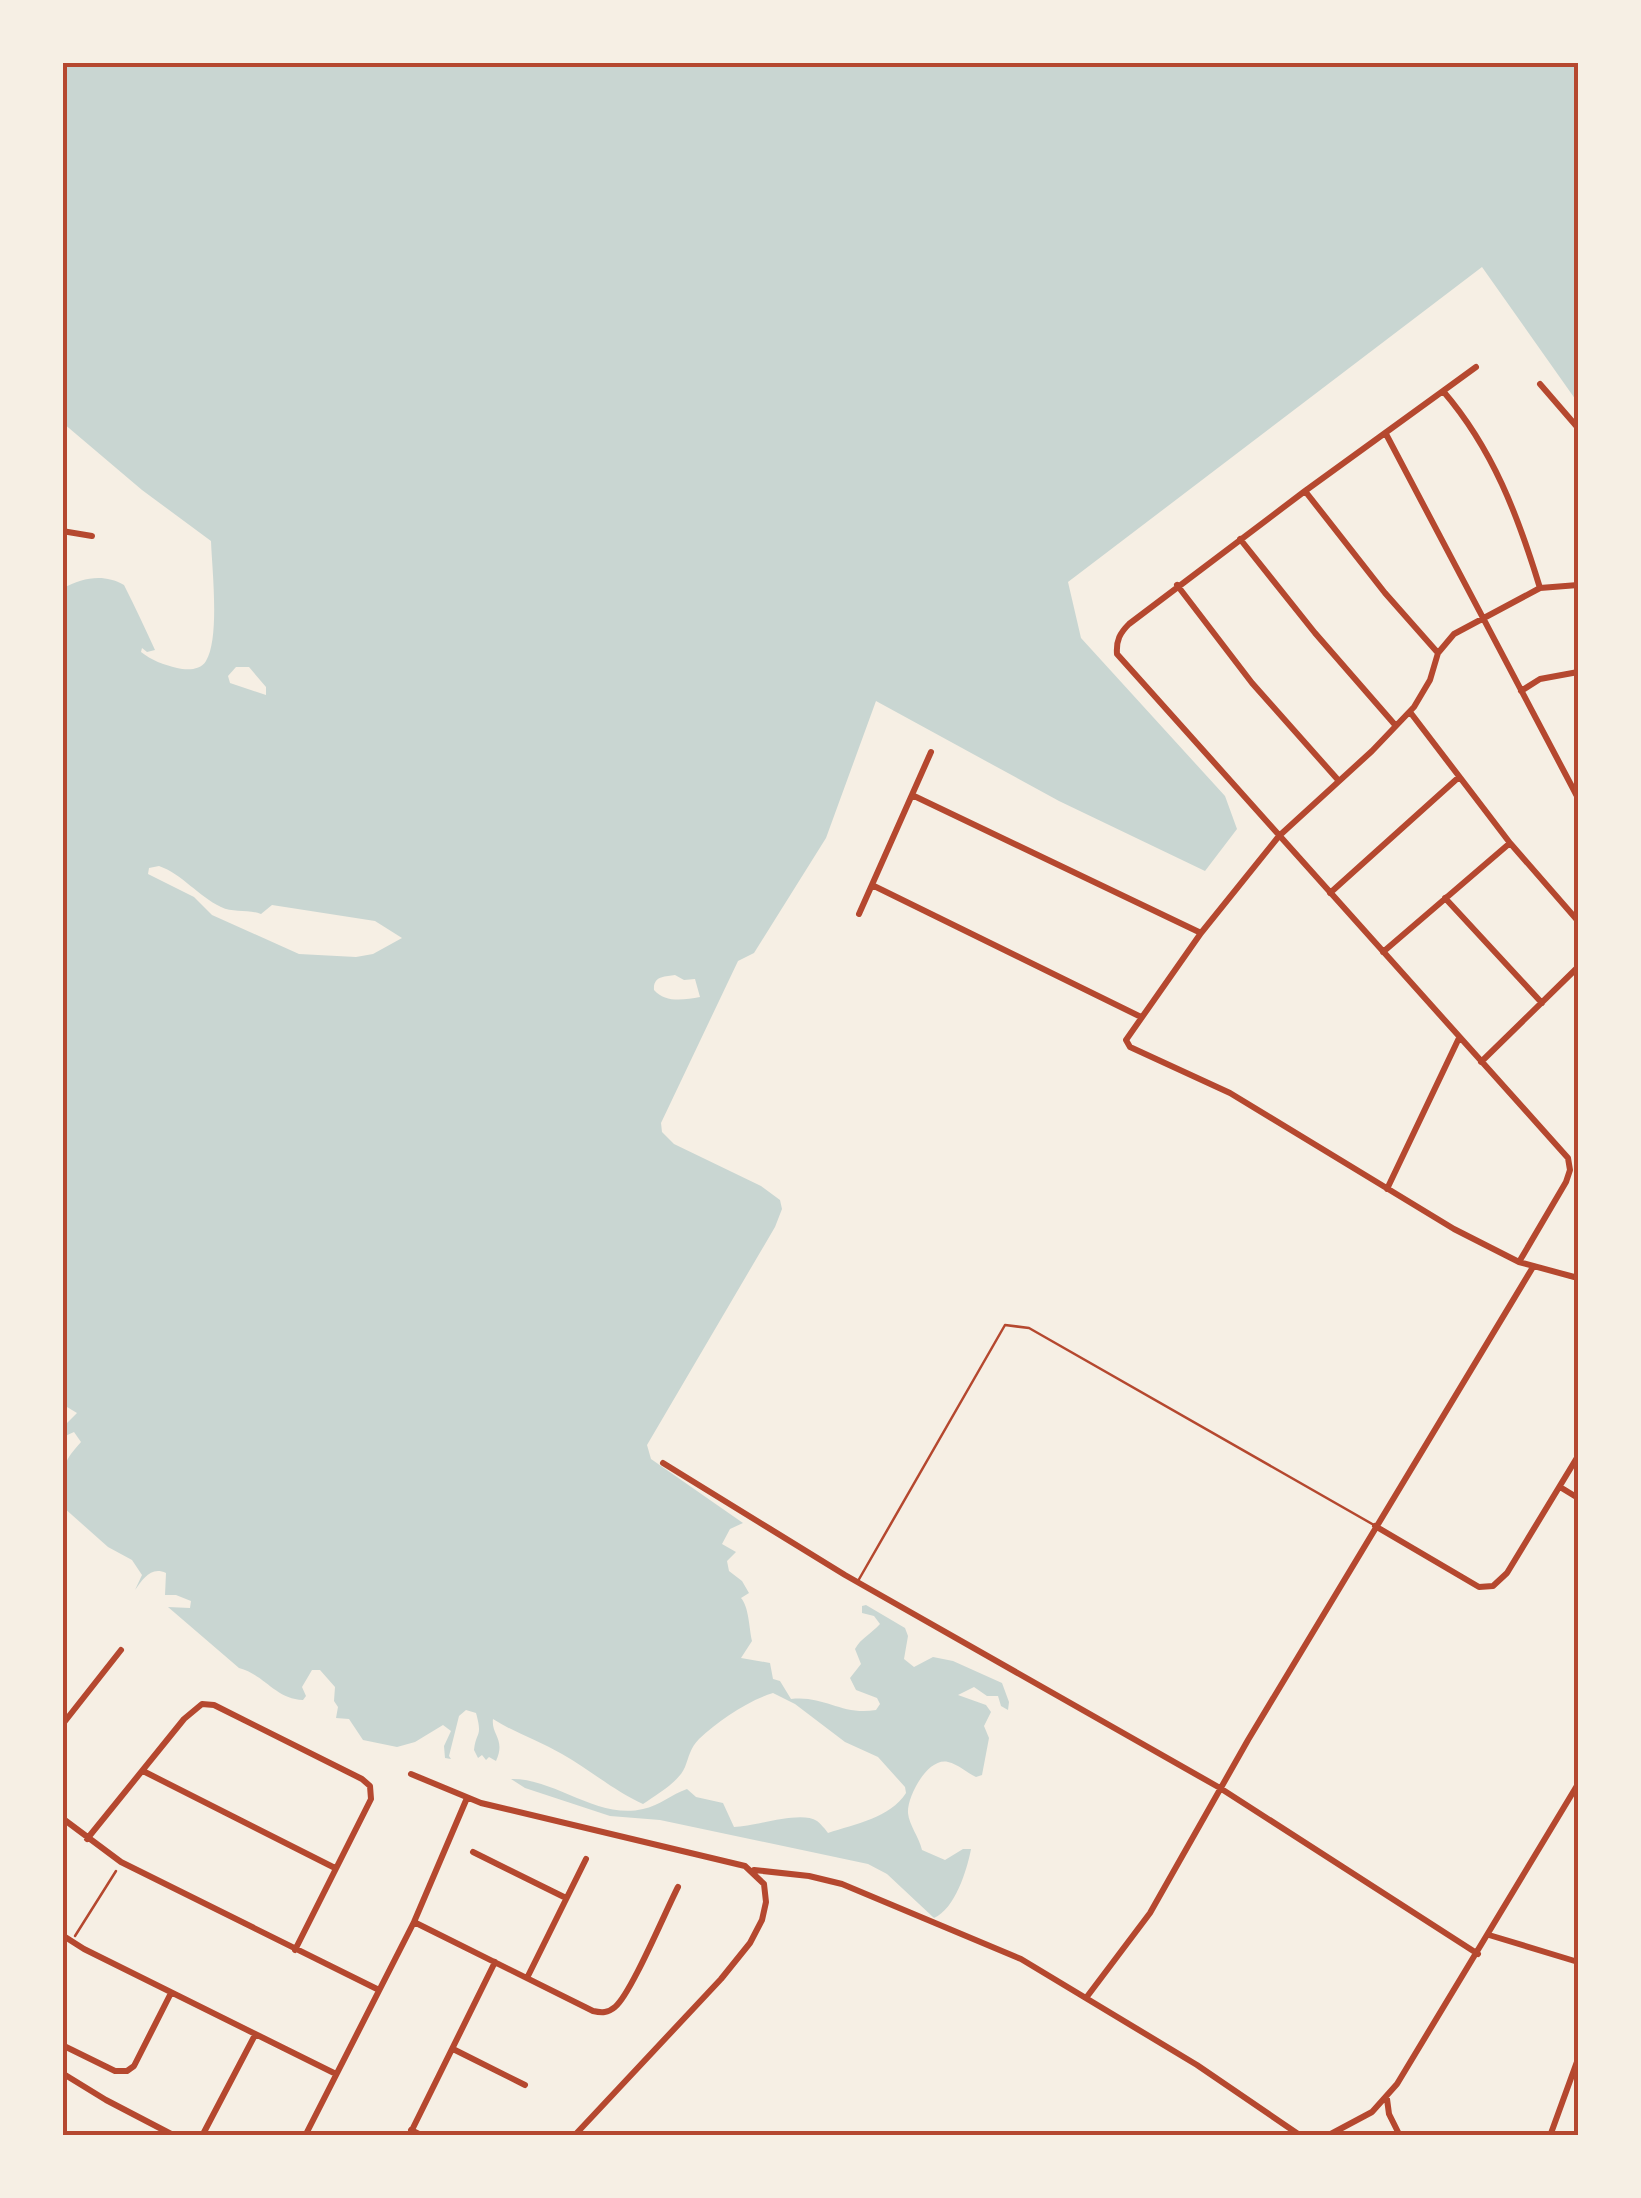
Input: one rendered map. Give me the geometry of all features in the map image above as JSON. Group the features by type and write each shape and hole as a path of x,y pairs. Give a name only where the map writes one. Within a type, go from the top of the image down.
{"street":[{"path":"1476,367 1178,585 1122,632 1117,640 1117,654 1568,1158 1566,1182 1519,1262"},
{"path":"1540,384 1578,428"},
{"path":"1443,391 1502,480 1540,588"},
{"path":"1386,434 1578,798"},
{"path":"1305,491 1372,578 1438,653"},
{"path":"62,531 92,536"},
{"path":"1240,539 1396,726"},
{"path":"1178,585 1252,683 1339,781"},
{"path":"1578,585 1540,588 1454,634 1438,653 1426,688 1410,712 1279,836 1200,933 1127,1036 1130,1047 1230,1093 1454,1229 1519,1262 1578,1278"},
{"path":"1521,692 1540,679 1578,672"},
{"path":"1410,712 1510,842 1578,921"},
{"path":"859,914 932,752"},
{"path":"1330,893 1459,777"},
{"path":"912,795 1200,933"},
{"path":"1382,952 1510,842"},
{"path":"872,885 1141,1017"},
{"path":"1446,898 1542,1002"},
{"path":"1481,1062 1578,967"},
{"path":"1387,1189 1460,1038"},
{"path":"1086,1998 1150,1914 1375,1526 1533,1267"},
{"path":"1375,1526 1485,1588 1507,1573 1578,1456"},
{"path":"664,1463 858,1582 1220,1788 1478,1954"},
{"path":"1560,1487 1578,1498"},
{"path":"62,1725 122,1650"},
{"path":"88,1838 202,1704 362,1778 370,1786 371,1799 295,1950"},
{"path":"144,1771 335,1868"},
{"path":"411,1774 467,1798 752,1870 810,1876 859,1890 1021,1960 1197,2065 1301,2136"},
{"path":"1328,2136 1372,2112 1387,2098 1578,1784"},
{"path":"306,2136 414,1922 467,1798"},
{"path":"62,1818 121,1862 377,1990"},
{"path":"473,1852 566,1898"},
{"path":"527,1978 586,1859"},
{"path":"574,2136 750,1943 766,1902 764,1884 752,1870"},
{"path":"414,1922 593,2011 607,2012 614,2008 678,1887"},
{"path":"62,1936 336,2074"},
{"path":"1489,1936 1578,1962"},
{"path":"423,2136 410,2133 496,1962"},
{"path":"62,2045 115,2071 128,2071 171,1992"},
{"path":"202,2136 254,2035"},
{"path":"452,2049 524,2085"},
{"path":"1550,2136 1578,2061"},
{"path":"62,2073 175,2136"},
{"path":"1387,2098 1389,2114 1400,2136"}],"lane":[{"path":"858,1582 1005,1325 1029,1328 1375,1526"}],"path":[{"path":"71,1942 121,1862"}],"shaded area":[{"path":"63,63 1578,63 1578,403 1482,267 1068,582 1081,638 1225,796 1237,829 1205,871 1059,801 876,701 826,838 754,953 738,961 661,1123 662,1132 674,1144 761,1186 780,1200 782,1209 647,1445 651,1459 743,1523 730,1529 722,1544 736,1552 727,1561 729,1571 749,1593 741,1598 752,1641 741,1658 770,1663 773,1679 780,1681 791,1699 876,1710 880,1704 877,1698 856,1690 850,1678 861,1664 855,1649 880,1624 874,1616 862,1613 862,1606 866,1605 905,1628 908,1636 904,1659 914,1667 933,1657 953,1661 1002,1683 1009,1702 1008,1710 1001,1706 998,1696 987,1696 974,1687 958,1695 986,1705 991,1712 984,1726 989,1738 982,1775 976,1777 952,1763 940,1762 926,1771 911,1797 909,1818 922,1850 945,1860 963,1849 971,1849 954,1898 934,1918 887,1874 868,1864 660,1820 610,1816 525,1788 511,1779 527,1780 593,1804 626,1811 649,1807 687,1789 696,1797 723,1803 734,1827 800,1817 817,1821 828,1833 871,1819 899,1802 906,1793 905,1787 878,1757 845,1742 795,1704 773,1693 743,1706 707,1732 694,1746 678,1778 643,1804 562,1754 493,1719 499,1742 496,1761 489,1757 486,1760 482,1755 478,1758 474,1750 479,1731 476,1713 466,1710 459,1716 451,1759 445,1758 444,1746 451,1731 443,1725 415,1742 397,1747 363,1740 349,1719 336,1718 335,1687 320,1670 312,1670 302,1687 306,1696 303,1700 285,1696 239,1668 168,1607 190,1608 191,1601 165,1595 166,1573 152,1572 135,1590 142,1575 132,1560 108,1547 63,1507 63,1471 81,1442 74,1432 63,1437 63,1427 77,1413 62,1404 63,588 93,578 124,585 155,650 147,652 142,648 141,652 163,664 184,669 197,668 206,661 213,636 214,603 211,541 142,490 63,423","holes":["236,667 249,667 266,687 266,695 230,683 228,676","159,866 167,870 226,909 261,914 272,905 375,921 402,938 373,954 356,957 299,954 212,915 194,897 148,874 149,868","664,977 695,979 700,997 681,1000 658,994 654,985"]}]}
